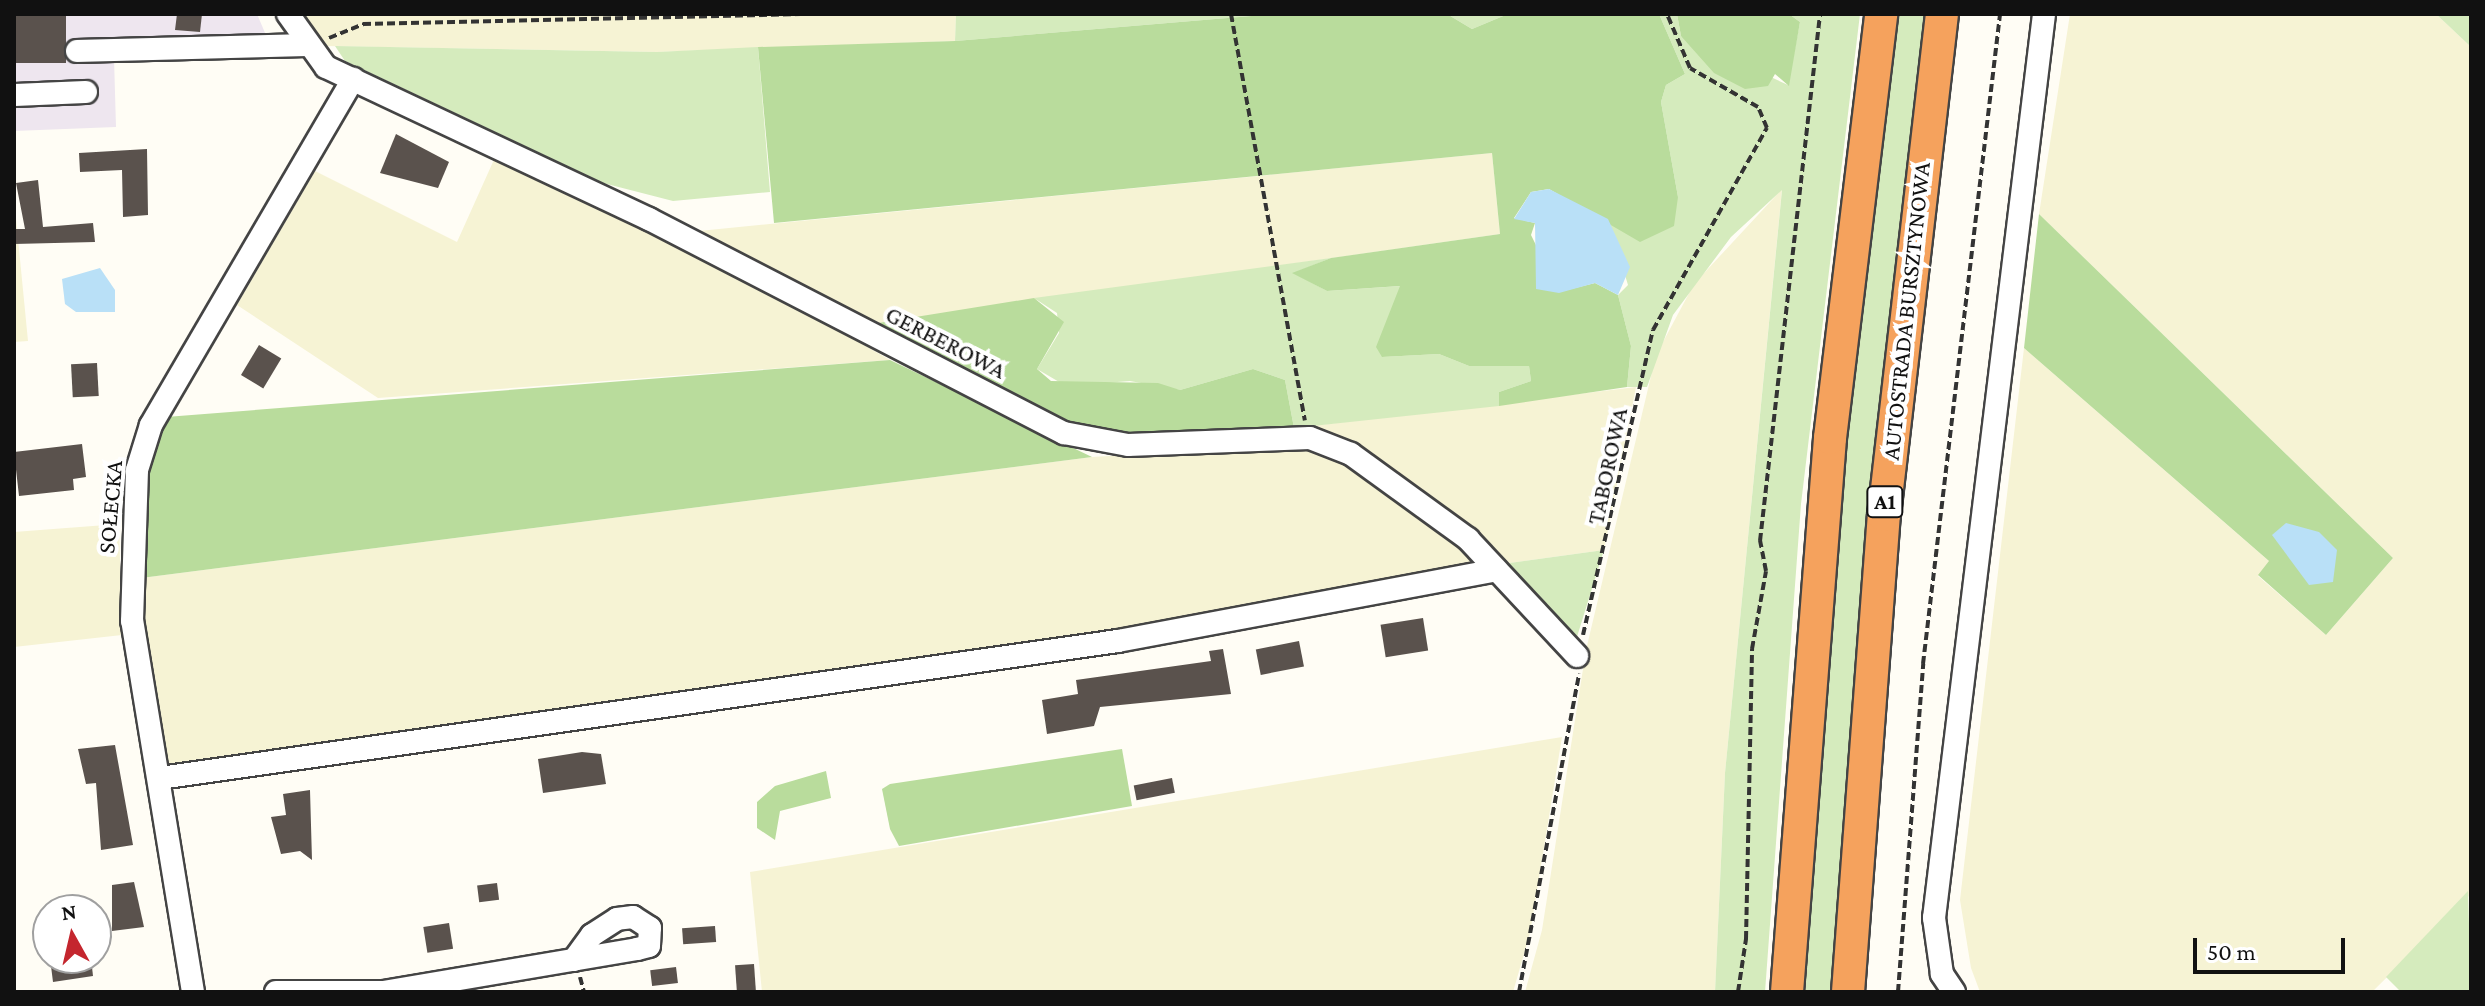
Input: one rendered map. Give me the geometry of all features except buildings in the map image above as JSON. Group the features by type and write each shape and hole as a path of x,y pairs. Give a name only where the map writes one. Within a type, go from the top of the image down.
{"highway":[{"path":"1787,992 1830,438 1881,14"},
{"name":"AUTOSTRADA BURSZTYNOWA","path":"1848,992 1884,515 1942,14"}],"street":[{"name":"GERBEROWA","path":"288,14 308,48 353,79 649,219 1064,433 1128,445 1306,438 1351,454 1429,505 1577,656"},
{"path":"1954,992 1942,974 1934,918 2044,14"},
{"path":"77,51 308,48"},
{"name":"SOŁECKA","path":"193,992 132,621 141,448 353,79"},
{"path":"14,95 86,92"},
{"path":"160,778 1089,645 1496,570"},
{"path":"276,992 383,992 574,960"}],"path":[{"path":"308,48 363,24 801,14"},
{"path":"1231,14 1306,438"},
{"name":"TABOROWA","path":"1519,992 1556,814 1577,656 1607,552 1653,330 1767,128 1758,107 1690,68 1667,14"},
{"path":"1738,992 1746,939 1752,649 1766,571 1760,541 1820,14"},
{"path":"1898,992 1923,664 2000,14"}],"shaded area":[{"path":"14,14 257,14 274,54 114,58 116,127 14,131"},
{"path":"302,14 956,14 955,41 657,52 323,46"},
{"path":"2070,14 2436,14 2471,47 2471,894 2372,992 1980,992 1971,968 1960,900 2024,348 2270,562 2258,576 2326,635 2393,558 2039,214"},
{"path":"497,153 752,281 890,360 378,398 237,305 315,171 457,242"},
{"path":"1492,153 1500,234 872,324 689,232"},
{"path":"1782,189 1725,773 1715,992 1525,992 1542,930 1586,650 1656,355 1694,284"},
{"path":"14,198 28,341 14,342"},
{"path":"1636,387 1604,550 1502,564 1294,428"},
{"path":"1298,445 1381,479 1479,562 1263,611 172,768 164,763 141,622 141,578 1092,457"},
{"path":"119,524 122,635 14,647 14,532"},
{"path":"1562,737 1530,933 1513,992 762,992 750,872"}],"green space":[{"path":"956,14 1275,14 955,41"},
{"path":"1275,14 1447,14 1472,29 1508,14 1659,14 1685,74 1666,85 1661,102 1678,197 1674,226 1640,242 1549,189 1531,192 1514,218 1535,223 1531,235 1559,292 1595,283 1618,295 1631,346 1627,387 1499,406 1499,392 1531,381 1529,366 1469,366 1439,354 1382,357 1376,347 1400,286 1327,291 1292,273 1331,258 1500,234 1492,153 774,223 758,47 955,41"},
{"path":"1447,14 1508,14 1472,29"},
{"path":"1659,14 1677,14 1681,36 1788,85 1800,22 1789,14 1860,14 1801,504 1765,992 1715,992 1725,773 1782,190 1731,237 1673,315 1647,387 1627,387 1631,346 1618,295 1628,285 1608,219 1621,229 1678,197 1661,102 1666,85 1685,74"},
{"path":"1677,14 1789,14 1800,22 1789,86 1775,74 1768,86 1745,89 1714,73 1681,36"},
{"path":"1894,14 1930,14 1876,469 1835,992 1800,992 1840,466"},
{"path":"2436,14 2471,14 2471,47"},
{"path":"335,46 657,52 758,47 770,192 673,201 603,183 345,61"},
{"path":"2039,214 2393,558 2326,635 2258,575 2269,561 2024,348"},
{"path":"1331,258 1294,273 1327,291 1401,286 1382,357 1439,354 1469,366 1529,366 1531,381 1499,392 1499,406 1294,428 1285,380 1253,369 1180,390 1130,381 1066,386 1037,369 1059,333 1057,313 1034,298"},
{"path":"1034,298 1064,322 1037,369 1051,381 1158,383 1180,390 1253,369 1285,380 1294,428 1124,437 1067,426 872,324"},
{"path":"890,360 1092,457 141,578 149,473 166,417"},
{"path":"1604,550 1576,640 1502,564"},
{"path":"1122,749 1132,806 899,846 890,829 882,789 890,784"},
{"path":"826,771 831,798 780,811 775,840 757,828 757,802 775,786"},
{"path":"2468,891 2471,992 2401,992 2386,977"}],"water":[{"path":"1549,189 1608,219 1630,267 1618,295 1595,283 1559,293 1536,289 1535,223 1514,219 1531,192"},
{"path":"100,268 115,290 115,312 76,312 65,304 62,279"},
{"path":"2286,523 2319,532 2337,550 2333,582 2309,585 2272,535"}]}
